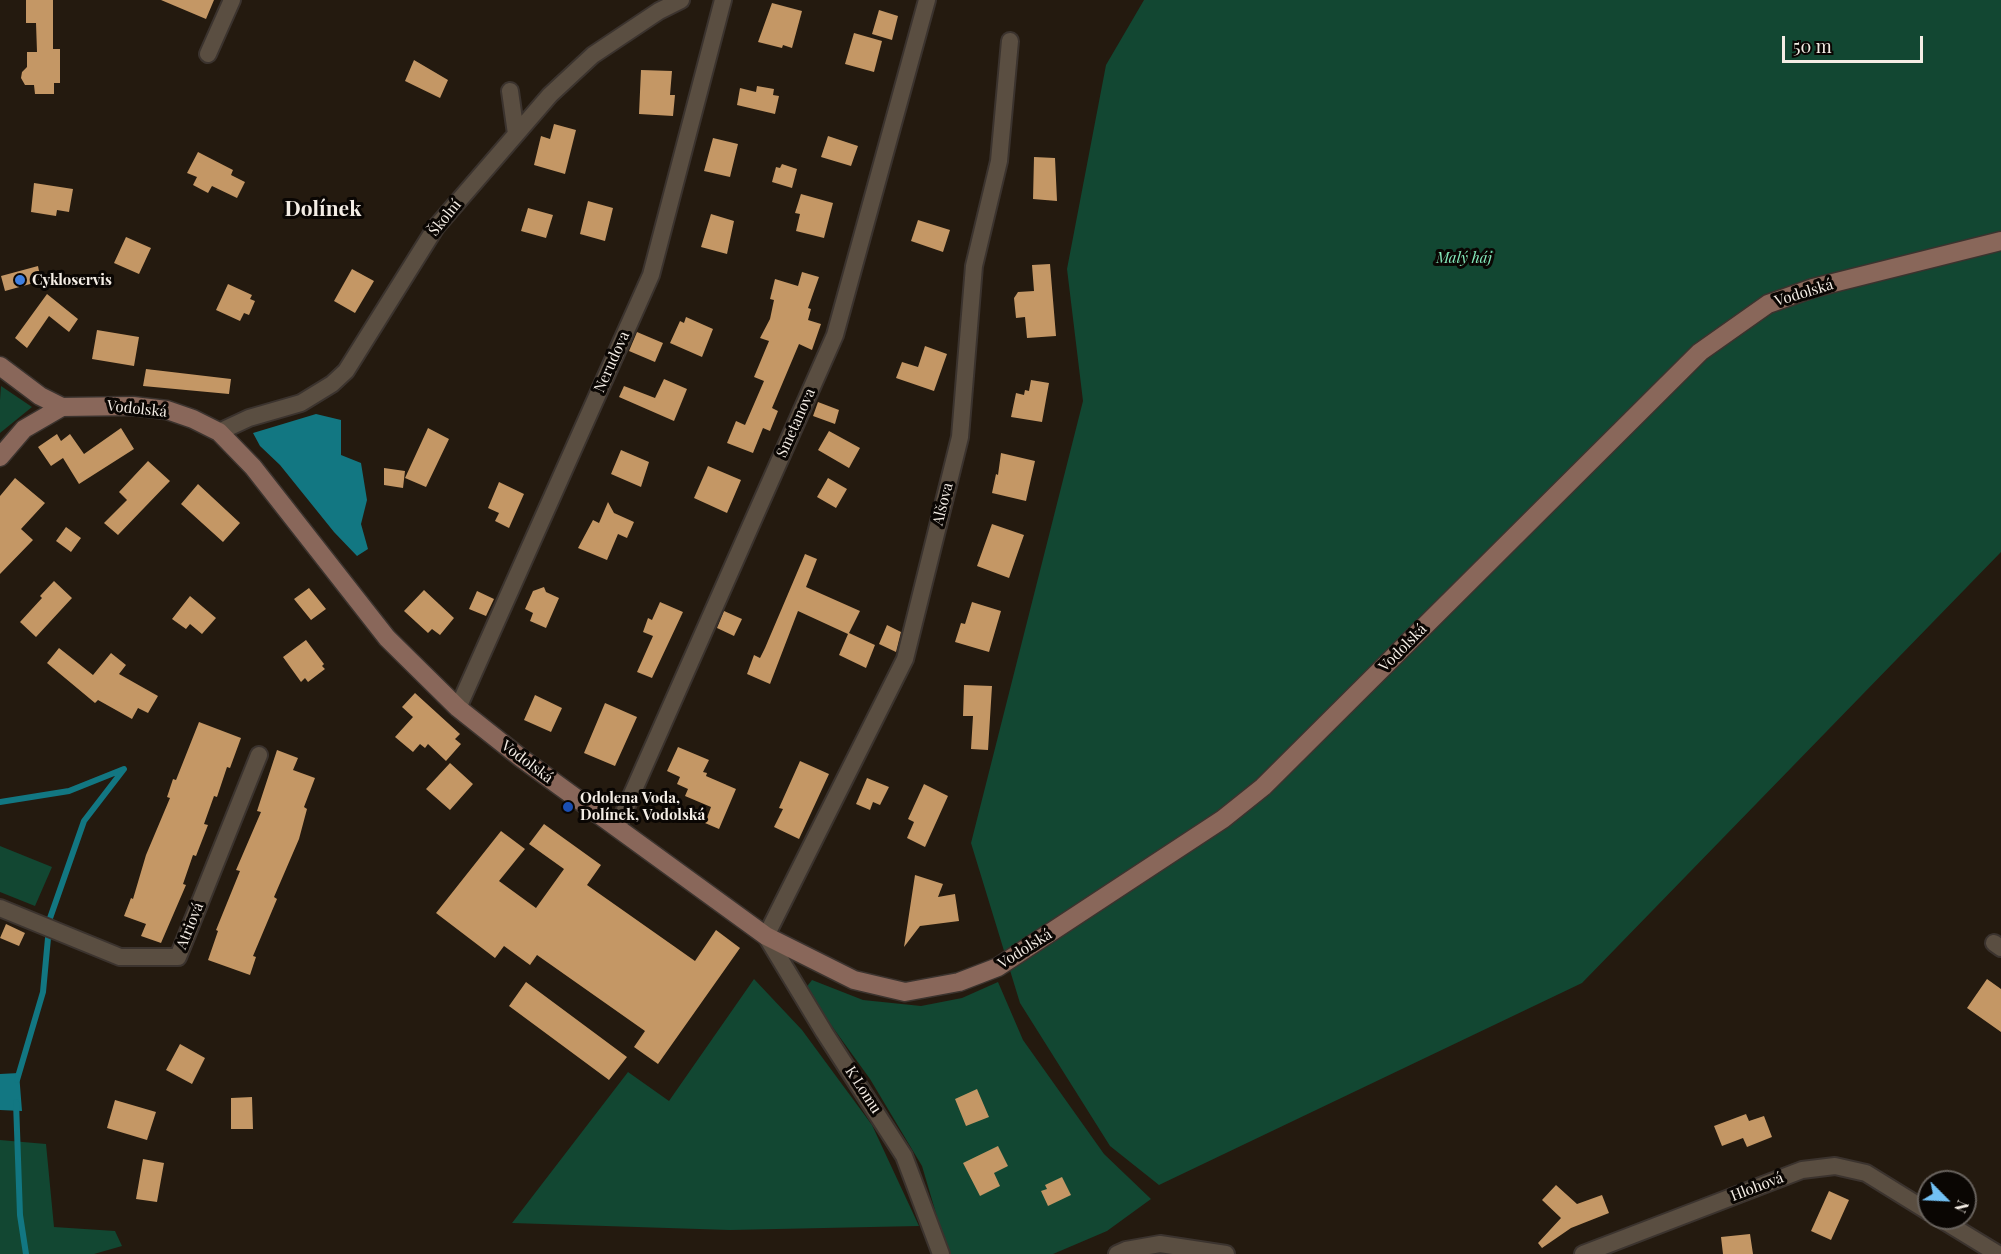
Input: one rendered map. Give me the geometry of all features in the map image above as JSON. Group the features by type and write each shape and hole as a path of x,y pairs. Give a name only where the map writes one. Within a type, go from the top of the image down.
{"street":[{"path":"208,54 232,0"},
{"name":"Školní","path":"219,432 249,417 301,403 332,384 346,371 436,227 550,95 593,55 659,11 681,0"},
{"name":"Nerudova","path":"458,708 651,275 723,0"},
{"name":"Smetanova","path":"617,828 835,335 927,0"},
{"name":"Alšova","path":"766,936 905,659 960,437 974,266 999,161 1010,41"},
{"path":"510,91 516,134"},
{"name":"Vodolská","path":"0,366 40,396 62,407 133,406 167,411 193,419 219,432 253,467 387,638 458,708 521,758 766,936 831,970 888,990 921,992 959,982 998,967 1223,819 1263,788 1700,352 1768,304 2001,241"},
{"path":"0,457 24,429 62,407"},
{"name":"Atriová","path":"0,908 120,957 178,957 259,755"},
{"name":"K Lomu","path":"766,936 824,1032 904,1156 941,1254"},
{"name":"Hlohová","path":"1583,1254 1802,1170 1835,1166 1866,1173 1917,1205"},
{"path":"1959,1230 1998,1254"},
{"path":"1117,1254 1126,1250 1160,1244 1226,1254"}],"green space":[{"name":"Malý háj","path":"1144,0 2001,0 2001,552 1582,983 1159,1185 1110,1146 1020,1003 971,843 1083,401 1067,269 1106,65"},
{"path":"1,386 32,407 0,433 0,400"},
{"path":"0,846 52,867 35,906 0,892"},
{"path":"754,979 802,1030 872,1125 919,1226 730,1230 512,1223 628,1072 669,1101"},
{"path":"812,980 863,1000 921,1006 962,998 998,982 1023,1040 1104,1154 1151,1199 1107,1231 1053,1254 948,1254 922,1166 870,1079 805,989"},
{"path":"0,1140 46,1144 54,1227 115,1231 122,1246 94,1254 0,1254"}],"water":[{"path":"316,414 341,420 341,455 361,463 367,500 361,524 368,549 357,556 334,532 280,465 260,446 253,433"},
{"path":"19,1073 22,1111 0,1110 0,1074"}],"building":[{"path":"26,0 53,0 53,49 60,49 60,83 54,83 54,94 35,94 34,85 25,85 21,78 22,72 27,67 27,52 37,52 36,23 26,23"},
{"path":"161,0 214,0 206,19"},
{"path":"772,3 802,11 792,48 758,42"},
{"path":"879,10 898,16 892,40 872,34"},
{"path":"854,33 882,41 874,72 845,64"},
{"path":"414,60 448,80 440,98 405,81"},
{"path":"641,70 672,71 670,95 675,95 673,116 639,114"},
{"path":"757,86 774,89 773,95 779,96 775,114 737,105 740,88 756,92"},
{"path":"554,124 576,130 565,174 534,165 541,136 550,139"},
{"path":"828,136 858,146 851,166 821,157"},
{"path":"713,138 738,144 730,177 704,171"},
{"path":"198,152 233,170 231,175 245,182 237,198 212,186 208,193 193,185 197,177 187,173"},
{"path":"1034,157 1055,158 1057,201 1033,199"},
{"path":"782,164 797,169 792,188 772,182 776,167 780,168"},
{"path":"34,183 73,189 69,212 57,210 56,216 31,212"},
{"path":"801,194 833,203 824,238 796,231 800,214 795,213"},
{"path":"588,201 613,208 605,241 580,234"},
{"path":"528,208 553,215 546,238 521,231"},
{"path":"711,214 734,221 727,254 701,247"},
{"path":"918,220 950,230 943,252 911,241"},
{"path":"126,237 151,248 139,274 114,263"},
{"path":"1050,264 1056,336 1027,338 1025,317 1016,318 1014,298 1018,292 1034,291 1032,265"},
{"path":"38,266 41,281 5,291 1,276"},
{"path":"352,269 374,281 355,313 334,301"},
{"path":"802,272 819,277 808,308 811,309 808,320 821,324 812,350 799,344 772,408 778,411 770,431 763,428 753,453 727,443 736,421 745,425 764,381 754,377 769,341 760,338 770,319 774,300 770,299 775,279 798,286"},
{"path":"228,284 252,295 250,299 255,301 249,315 244,313 240,321 216,310"},
{"path":"47,294 78,319 69,332 49,316 27,348 15,338"},
{"path":"686,317 713,329 702,357 670,343 680,321 684,323"},
{"path":"97,330 139,337 134,366 92,359"},
{"path":"637,332 663,343 655,362 629,351"},
{"path":"925,346 947,354 934,391 896,378 902,362 918,367"},
{"path":"146,369 231,379 229,394 143,386"},
{"path":"664,379 687,389 674,421 619,397 624,386 655,398"},
{"path":"1031,380 1049,383 1042,422 1011,417 1016,393 1024,395 1025,390 1029,391"},
{"path":"818,402 839,410 835,424 813,416"},
{"path":"121,428 134,449 79,484 63,458 51,466 38,447 57,434 61,441 70,434 84,454"},
{"path":"428,428 449,439 426,487 405,478"},
{"path":"829,431 860,448 849,468 818,450"},
{"path":"621,450 649,462 641,487 611,474"},
{"path":"1001,453 1035,461 1026,501 992,493 996,474 998,475"},
{"path":"148,461 170,481 118,535 104,523 127,500 119,492"},
{"path":"708,466 741,480 727,513 694,498"},
{"path":"384,468 405,471 403,488 384,485"},
{"path":"15,478 45,503 21,529 33,540 0,574 0,496"},
{"path":"828,478 847,489 836,508 817,497"},
{"path":"499,482 524,494 509,528 495,521 499,513 488,508"},
{"path":"198,484 240,523 223,542 181,504"},
{"path":"608,502 614,513 634,522 627,538 618,534 607,560 578,548 593,520 599,523"},
{"path":"992,524 1024,535 1009,578 977,566"},
{"path":"66,527 81,538 71,552 56,541"},
{"path":"805,554 817,559 806,587 860,611 849,633 875,645 866,668 839,655 848,634 798,611 770,684 747,674 754,655 760,658 765,648"},
{"path":"54,581 72,598 36,637 20,622"},
{"path":"544,587 546,592 559,598 546,628 530,621 533,613 525,609 533,591"},
{"path":"309,588 326,609 311,620 294,599"},
{"path":"424,590 454,618 440,635 432,629 428,633 404,611"},
{"path":"477,591 494,599 486,616 469,609"},
{"path":"190,596 216,618 202,634 190,624 186,629 172,619"},
{"path":"660,602 683,612 652,678 637,672 653,636 643,632 648,618 652,620"},
{"path":"972,602 1001,611 989,652 955,642 961,623 965,624"},
{"path":"724,611 742,619 734,636 717,628"},
{"path":"887,625 901,632 896,652 879,644"},
{"path":"306,640 324,664 322,666 325,669 308,682 305,678 301,682 283,657"},
{"path":"59,648 93,675 111,653 126,665 119,674 158,696 148,713 138,708 132,719 98,700 95,703 47,663"},
{"path":"964,685 992,686 988,750 971,749 973,716 963,716"},
{"path":"415,693 460,734 455,739 461,744 446,761 428,744 425,748 420,744 413,752 395,737 413,717 402,707"},
{"path":"535,695 562,708 551,732 524,720"},
{"path":"605,703 637,717 615,766 584,753"},
{"path":"199,722 241,738 230,768 227,767 217,797 214,796 204,824 208,825 196,856 193,855 183,884 186,885 161,943 141,936 146,924 124,916 131,898 133,899 146,855 170,798 167,797 173,779 176,780"},
{"path":"678,747 709,760 703,772 707,773 706,776 736,789 719,829 705,823 711,807 685,796 688,789 677,784 680,777 667,771"},
{"path":"277,750 298,758 293,770 315,778 304,807 307,809 299,839 274,897 277,899 253,956 256,957 250,975 208,960 218,931 216,930 240,871 236,870 261,812 257,811"},
{"path":"800,761 829,774 799,839 774,827 783,809 779,808"},
{"path":"450,763 473,784 450,810 426,789"},
{"path":"867,778 889,787 880,805 873,802 870,810 856,804"},
{"path":"924,784 948,796 925,847 907,838 914,822 908,819"},
{"path":"544,824 601,865 587,885 695,961 716,930 740,948 658,1064 634,1047 645,1031 537,955 530,965 504,946 495,958 436,913 501,831 525,849 499,881 536,908 564,869 529,844"},
{"path":"915,875 943,884 938,897 955,894 959,921 920,926 904,947"},
{"path":"6,924 25,933 19,946 0,938"},
{"path":"1987,979 2001,989 2001,1032 1967,1008"},
{"path":"526,982 627,1057 609,1080 509,1006"},
{"path":"180,1044 205,1058 192,1084 166,1070"},
{"path":"977,1089 989,1117 966,1126 955,1099"},
{"path":"252,1097 253,1129 231,1129 231,1098"},
{"path":"115,1100 156,1112 147,1140 107,1128"},
{"path":"1746,1114 1749,1121 1764,1116 1772,1137 1747,1147 1743,1138 1722,1146 1714,1126"},
{"path":"998,1146 1008,1166 994,1173 1000,1186 980,1196 963,1163"},
{"path":"143,1159 164,1163 157,1202 136,1199"},
{"path":"1062,1177 1071,1195 1048,1206 1041,1191 1047,1189 1045,1185"},
{"path":"1556,1185 1577,1204 1602,1195 1609,1213 1571,1228 1542,1248 1538,1243 1561,1218 1542,1200"},
{"path":"1829,1191 1849,1200 1831,1240 1811,1231"},
{"path":"1750,1234 1753,1254 1723,1254 1721,1237"}],"waterway":[{"path":"0,802 69,791 124,769 84,821 49,921"},
{"path":"17,1080 43,992 48,938"},
{"path":"16,1102 20,1215 26,1254"}],"place":[{"name":"Cykloservis","path":"20,280"},
{"name":"Odolena Voda, Dolínek, Vodolská","path":"568,807"}],"district":[{"name":"Dolínek","path":"323,209"}]}
